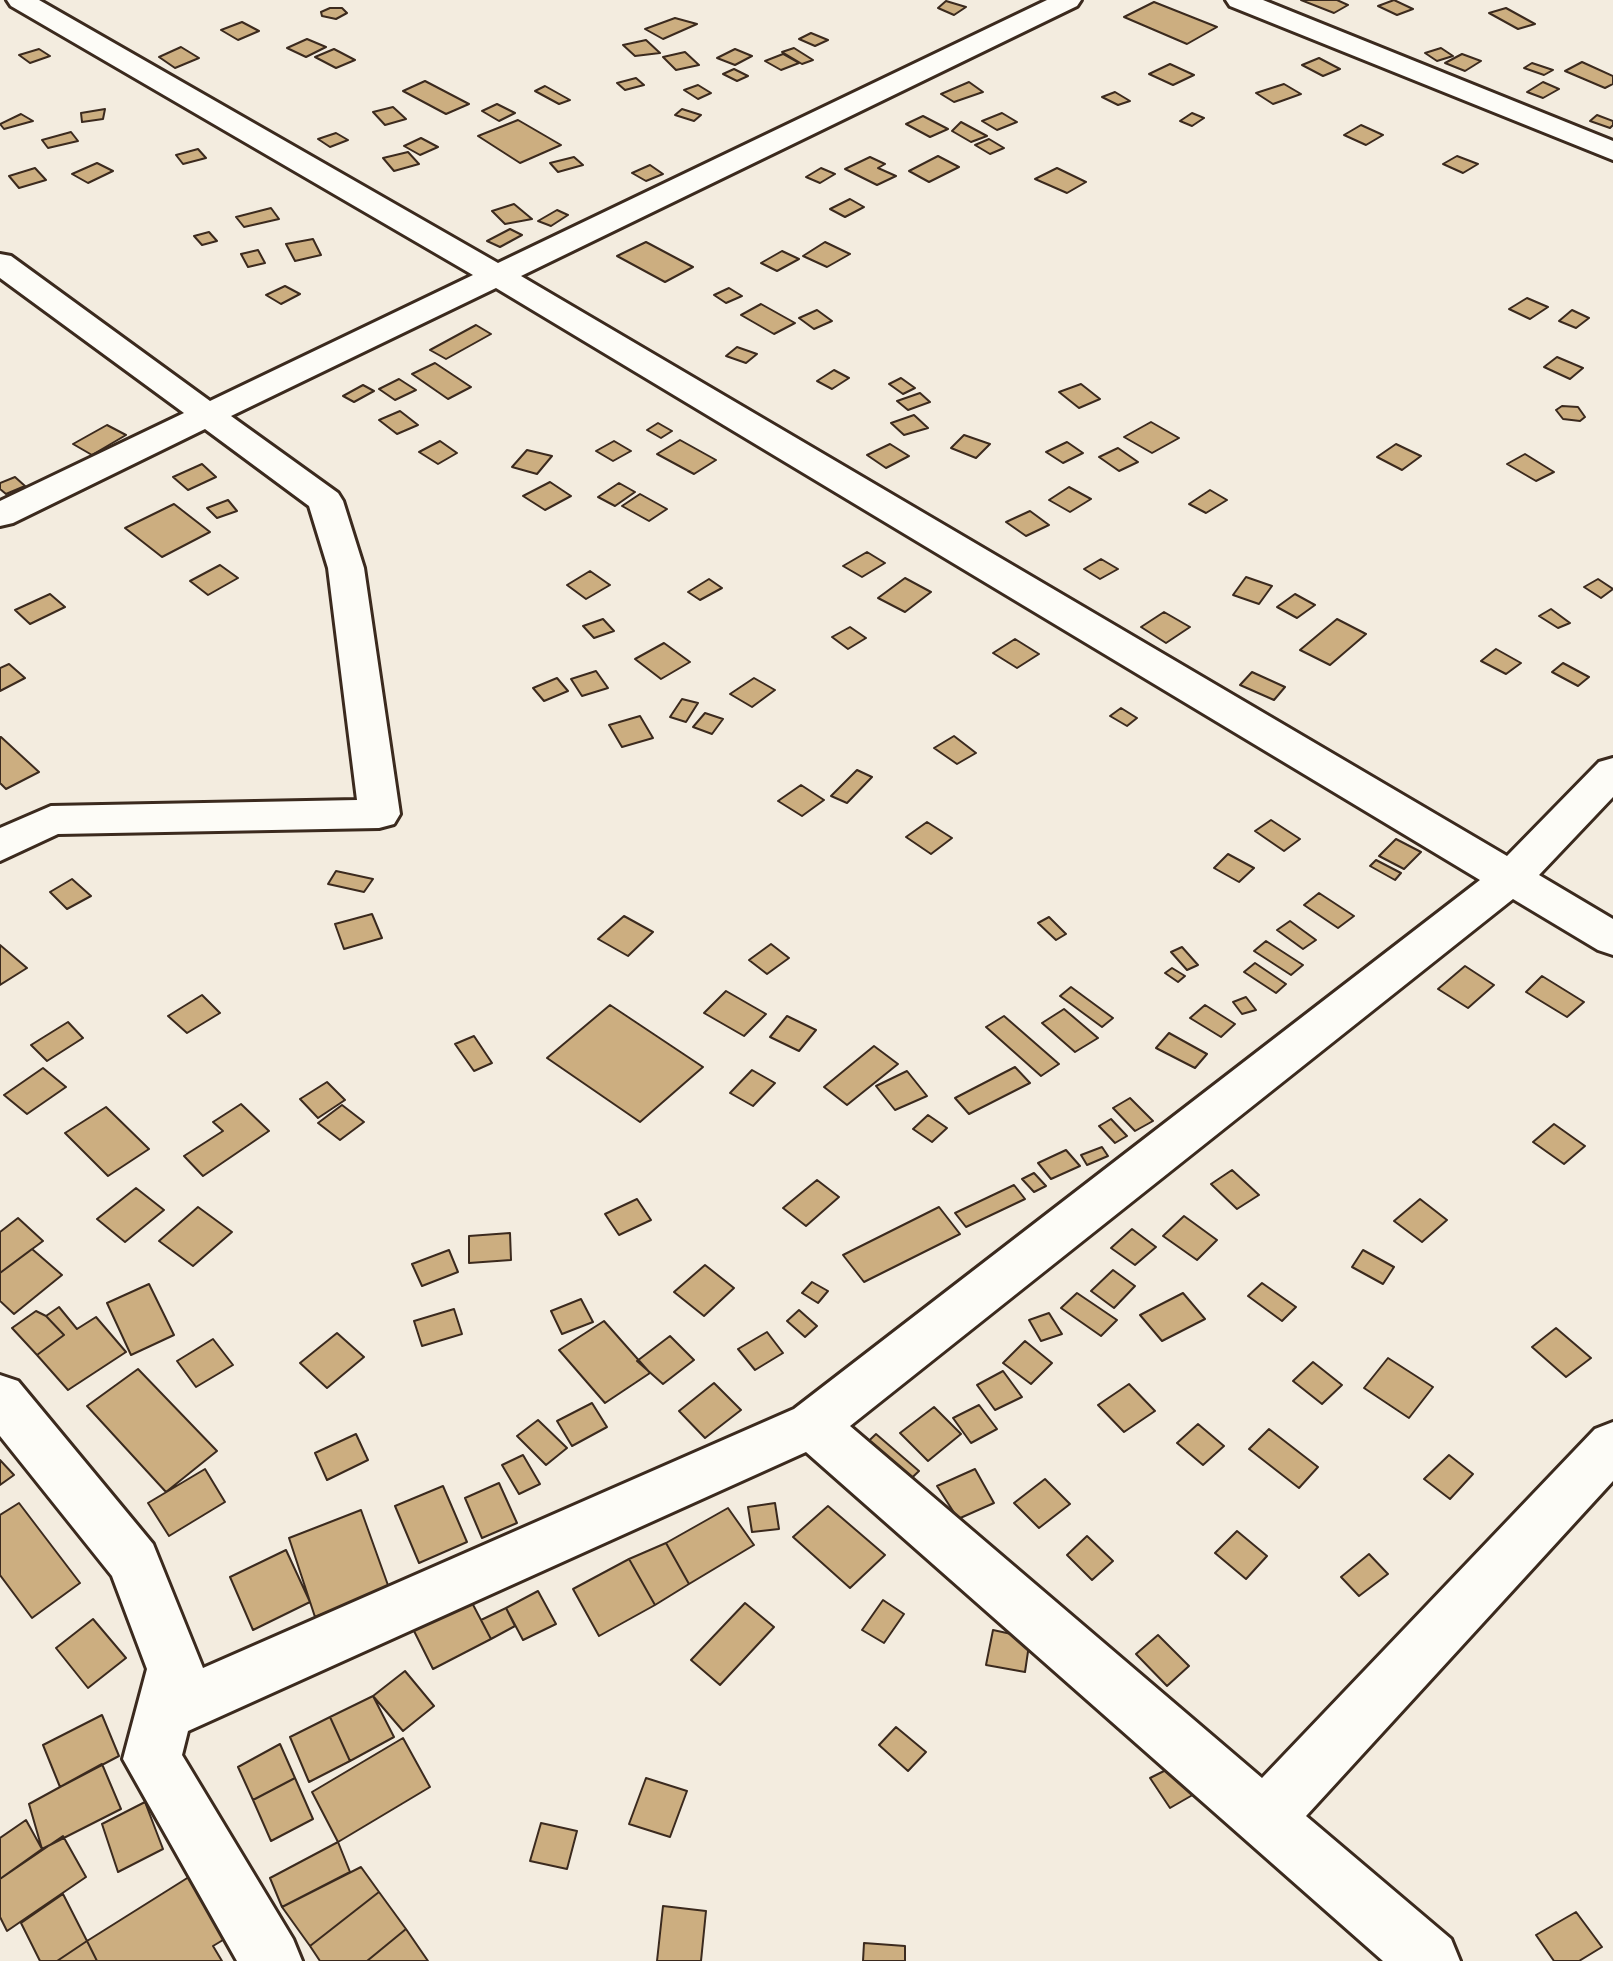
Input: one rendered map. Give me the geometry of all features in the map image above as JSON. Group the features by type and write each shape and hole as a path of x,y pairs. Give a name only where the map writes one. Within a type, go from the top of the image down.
{"street":[{"path":"20,0 497,275 1613,939"},
{"path":"0,515 1068,0"},
{"path":"1239,0 1613,151"},
{"path":"0,263 325,501 346,568 379,814 51,820 0,846"},
{"path":"164,1713 812,1425 1511,878 1613,772"},
{"path":"0,1397 134,1562 175,1669 152,1759 271,1961"},
{"path":"812,1425 1429,1961"},
{"path":"1265,1818 1613,1445"}],"building":[{"path":"1301,0 1337,0 1348,5 1334,13"},
{"path":"1394,0 1413,9 1397,15 1378,6"},
{"path":"946,1 966,7 954,15 938,8"},
{"path":"1154,2 1217,27 1187,44 1124,17"},
{"path":"342,8 347,13 336,19 322,16 321,12"},
{"path":"1506,8 1535,24 1518,29 1489,13"},
{"path":"675,18 697,24 663,39 645,29"},
{"path":"242,22 259,31 238,40 221,30"},
{"path":"811,33 828,40 815,46 799,39"},
{"path":"307,39 326,47 306,57 287,48"},
{"path":"646,40 660,53 635,56 623,45"},
{"path":"181,47 199,58 175,68 159,57"},
{"path":"794,48 813,60 802,64 782,52"},
{"path":"1441,48 1453,56 1437,61 1425,53"},
{"path":"39,49 50,56 30,63 19,55"},
{"path":"334,49 355,60 336,68 315,57"},
{"path":"735,49 752,56 735,65 717,58"},
{"path":"685,52 699,65 676,70 663,57"},
{"path":"783,54 799,63 781,70 765,61"},
{"path":"1462,54 1481,61 1465,71 1445,63"},
{"path":"1319,58 1340,69 1323,76 1302,65"},
{"path":"1582,62 1613,76 1613,84 1605,88 1565,71"},
{"path":"1532,63 1553,70 1544,75 1524,68"},
{"path":"1170,64 1194,75 1173,85 1149,74"},
{"path":"734,69 748,76 737,81 723,74"},
{"path":"636,78 644,85 625,90 617,83"},
{"path":"425,81 469,104 446,114 403,91"},
{"path":"969,82 983,92 954,102 941,94"},
{"path":"1543,82 1559,89 1543,98 1527,92"},
{"path":"1284,84 1301,94 1273,104 1256,93"},
{"path":"698,85 711,93 698,99 684,90"},
{"path":"545,86 570,100 559,104 535,91"},
{"path":"1115,92 1130,101 1118,105 1102,97"},
{"path":"497,104 515,113 499,121 482,111"},
{"path":"393,107 406,119 385,125 373,112"},
{"path":"105,109 103,119 82,122 81,113"},
{"path":"682,109 701,115 694,121 675,115"},
{"path":"1002,113 1017,122 997,130 982,121"},
{"path":"1192,113 1204,118 1192,126 1180,121"},
{"path":"21,114 33,121 4,129 0,124"},
{"path":"1597,115 1613,121 1613,125 1610,128 1590,121"},
{"path":"923,116 948,129 930,137 906,124"},
{"path":"518,120 561,145 520,163 478,136"},
{"path":"961,122 987,136 971,142 952,131"},
{"path":"1361,125 1383,135 1366,145 1344,135"},
{"path":"71,132 78,141 48,148 42,140"},
{"path":"336,133 348,140 330,147 318,139"},
{"path":"421,138 438,147 420,155 404,146"},
{"path":"989,139 1004,148 990,154 975,145"},
{"path":"198,149 206,158 183,164 176,155"},
{"path":"408,152 419,164 394,171 383,158"},
{"path":"938,156 959,167 929,182 909,171"},
{"path":"1457,156 1478,164 1463,173 1443,164"},
{"path":"574,157 583,165 558,172 550,163"},
{"path":"870,157 885,164 878,168 896,176 877,185 845,169"},
{"path":"97,163 113,171 88,183 72,174"},
{"path":"650,165 663,174 646,181 632,173"},
{"path":"35,168 46,180 19,188 9,176"},
{"path":"821,168 835,174 820,183 806,177"},
{"path":"1057,168 1086,182 1067,193 1035,179"},
{"path":"850,199 864,207 845,217 830,209"},
{"path":"514,204 532,219 505,224 492,211"},
{"path":"271,208 279,219 244,227 236,217"},
{"path":"557,210 568,215 551,226 538,221"},
{"path":"510,229 522,235 500,247 487,241"},
{"path":"209,232 217,241 202,245 194,236"},
{"path":"313,239 321,255 295,261 286,244"},
{"path":"646,242 693,267 665,282 617,256"},
{"path":"825,242 850,254 827,267 803,256"},
{"path":"258,250 265,263 248,267 241,254"},
{"path":"782,251 799,259 777,271 761,263"},
{"path":"285,286 300,294 281,304 266,295"},
{"path":"729,288 742,296 726,303 714,295"},
{"path":"1527,298 1548,307 1530,319 1509,309"},
{"path":"761,304 795,323 774,334 741,315"},
{"path":"817,310 832,321 814,329 799,318"},
{"path":"1572,310 1589,318 1576,328 1559,321"},
{"path":"476,325 491,334 446,359 430,350"},
{"path":"737,347 757,354 746,363 726,356"},
{"path":"1557,357 1583,368 1570,379 1544,367"},
{"path":"435,363 471,387 448,399 412,374"},
{"path":"834,370 849,378 832,389 817,381"},
{"path":"901,378 915,388 903,394 889,384"},
{"path":"399,379 416,390 395,400 379,389"},
{"path":"1081,384 1100,399 1079,408 1059,392"},
{"path":"363,385 374,391 354,402 343,396"},
{"path":"920,393 930,402 908,410 897,401"},
{"path":"1562,406 1578,407 1585,417 1580,421 1563,419 1556,410"},
{"path":"400,411 418,425 397,434 379,420"},
{"path":"914,415 928,428 904,435 891,423"},
{"path":"1151,422 1179,438 1152,453 1124,437"},
{"path":"658,423 672,431 661,438 647,430"},
{"path":"107,425 126,435 92,455 73,444"},
{"path":"964,435 990,444 976,458 951,448"},
{"path":"680,440 716,460 694,474 657,454"},
{"path":"440,441 457,453 438,464 419,452"},
{"path":"614,441 631,451 613,461 596,451"},
{"path":"1067,442 1083,453 1063,463 1046,452"},
{"path":"890,444 909,456 886,468 867,455"},
{"path":"1396,444 1421,456 1402,470 1377,457"},
{"path":"1118,448 1138,462 1119,471 1099,457"},
{"path":"527,450 552,456 537,474 512,467"},
{"path":"1525,454 1554,472 1536,481 1507,464"},
{"path":"202,464 216,477 188,490 173,477"},
{"path":"15,477 25,486 6,494 0,489 0,483"},
{"path":"550,482 571,496 545,510 523,496"},
{"path":"619,483 635,492 615,506 598,497"},
{"path":"1069,487 1091,499 1070,512 1049,500"},
{"path":"1210,490 1227,500 1206,513 1189,504"},
{"path":"640,494 667,509 649,521 622,506"},
{"path":"228,500 237,511 217,518 207,508"},
{"path":"174,504 210,532 162,557 125,528"},
{"path":"1030,511 1049,525 1026,536 1006,522"},
{"path":"867,552 885,563 862,577 843,566"},
{"path":"1101,559 1118,569 1100,579 1084,569"},
{"path":"220,565 238,578 208,595 190,581"},
{"path":"590,571 610,585 586,599 567,585"},
{"path":"1246,577 1272,586 1259,604 1233,595"},
{"path":"905,578 931,592 905,612 878,598"},
{"path":"709,579 722,588 700,600 688,592"},
{"path":"1598,579 1613,589 1601,598 1584,587"},
{"path":"50,594 65,607 30,624 15,610"},
{"path":"1295,594 1315,605 1297,618 1277,607"},
{"path":"1551,609 1570,623 1558,628 1539,616"},
{"path":"1164,612 1190,627 1166,643 1141,627"},
{"path":"603,619 614,631 594,638 583,626"},
{"path":"1337,619 1366,634 1330,665 1300,650"},
{"path":"850,627 866,638 848,649 832,637"},
{"path":"1015,639 1039,654 1017,668 993,653"},
{"path":"664,643 690,662 661,679 635,659"},
{"path":"1496,649 1521,663 1506,674 1481,661"},
{"path":"1563,663 1589,677 1578,686 1552,672"},
{"path":"9,664 25,678 0,691 0,668"},
{"path":"596,671 608,688 582,696 571,679"},
{"path":"1252,672 1285,687 1274,700 1240,685"},
{"path":"557,678 568,691 544,701 533,688"},
{"path":"754,678 775,690 752,707 730,694"},
{"path":"682,699 698,703 686,722 670,717"},
{"path":"1121,708 1137,718 1127,726 1110,716"},
{"path":"705,713 723,719 712,734 693,727"},
{"path":"640,716 653,738 622,747 609,725"},
{"path":"954,736 976,753 957,764 934,748"},
{"path":"0,737 39,772 6,789 0,783"},
{"path":"857,770 872,777 847,803 831,796"},
{"path":"801,785 824,800 802,816 778,801"},
{"path":"1271,820 1300,839 1284,851 1255,831"},
{"path":"927,822 952,838 931,854 906,837"},
{"path":"1396,839 1421,852 1404,869 1379,856"},
{"path":"1228,854 1254,868 1239,882 1214,868"},
{"path":"1376,860 1401,873 1395,880 1370,866"},
{"path":"336,871 373,879 364,892 328,884"},
{"path":"72,879 91,896 67,909 50,892"},
{"path":"1319,893 1354,916 1338,928 1304,905"},
{"path":"372,914 382,938 344,949 335,924"},
{"path":"624,916 653,932 628,956 598,939"},
{"path":"1049,917 1066,934 1056,940 1038,923"},
{"path":"1290,921 1316,940 1303,949 1277,930"},
{"path":"1266,941 1303,965 1291,975 1254,951"},
{"path":"771,944 789,958 767,974 749,960"},
{"path":"0,945 27,968 0,985"},
{"path":"1182,947 1198,965 1187,970 1171,952"},
{"path":"1255,963 1286,984 1276,993 1244,972"},
{"path":"1465,966 1494,985 1468,1008 1438,989"},
{"path":"1172,968 1185,976 1178,982 1165,973"},
{"path":"1542,976 1584,1002 1567,1017 1526,992"},
{"path":"1071,987 1113,1018 1102,1027 1060,996"},
{"path":"726,991 766,1014 744,1036 704,1013"},
{"path":"202,995 220,1013 187,1033 168,1016"},
{"path":"1246,997 1256,1010 1242,1014 1233,1002"},
{"path":"610,1005 703,1067 640,1122 547,1058"},
{"path":"1205,1005 1235,1024 1221,1037 1190,1018"},
{"path":"1064,1009 1098,1038 1075,1052 1042,1023"},
{"path":"787,1016 816,1030 799,1051 770,1037"},
{"path":"1004,1016 1059,1064 1041,1076 986,1027"},
{"path":"68,1022 83,1038 47,1061 31,1045"},
{"path":"1169,1033 1207,1054 1195,1068 1156,1048"},
{"path":"474,1036 492,1063 474,1071 455,1044"},
{"path":"874,1046 898,1064 847,1105 824,1087"},
{"path":"1015,1067 1030,1083 969,1114 955,1098"},
{"path":"43,1068 66,1087 27,1114 4,1095"},
{"path":"752,1070 775,1083 753,1106 730,1093"},
{"path":"907,1071 927,1096 895,1110 876,1086"},
{"path":"327,1082 345,1100 318,1118 300,1099"},
{"path":"1130,1098 1153,1121 1135,1131 1113,1108"},
{"path":"241,1104 269,1131 203,1176 184,1156 223,1131 213,1122"},
{"path":"342,1105 364,1122 340,1140 318,1123"},
{"path":"106,1107 149,1149 108,1176 65,1133"},
{"path":"928,1115 947,1128 932,1142 913,1129"},
{"path":"1111,1119 1127,1136 1115,1143 1099,1126"},
{"path":"1554,1124 1585,1146 1564,1164 1533,1142"},
{"path":"1102,1147 1108,1156 1087,1165 1081,1155"},
{"path":"1066,1150 1080,1166 1051,1179 1038,1163"},
{"path":"1232,1170 1259,1195 1237,1209 1211,1184"},
{"path":"1034,1173 1046,1186 1034,1192 1022,1179"},
{"path":"817,1180 839,1197 806,1226 783,1208"},
{"path":"1014,1185 1025,1199 966,1227 955,1213"},
{"path":"136,1188 164,1210 125,1242 97,1219"},
{"path":"637,1199 651,1220 619,1235 605,1214"},
{"path":"1420,1199 1447,1220 1422,1242 1394,1221"},
{"path":"198,1207 232,1232 193,1266 159,1241"},
{"path":"939,1207 960,1234 864,1282 843,1255"},
{"path":"1184,1216 1217,1240 1197,1260 1163,1236"},
{"path":"18,1218 43,1241 0,1273 0,1232"},
{"path":"1132,1229 1156,1247 1135,1265 1111,1248"},
{"path":"510,1233 511,1260 469,1263 469,1236"},
{"path":"32,1249 62,1275 14,1314 0,1301 0,1273"},
{"path":"449,1250 458,1272 422,1286 412,1264"},
{"path":"1363,1250 1394,1267 1383,1284 1352,1267"},
{"path":"705,1265 734,1288 704,1316 674,1292"},
{"path":"1113,1270 1135,1286 1114,1308 1091,1291"},
{"path":"812,1282 828,1291 818,1303 802,1293"},
{"path":"1262,1283 1296,1307 1282,1321 1248,1296"},
{"path":"149,1284 174,1335 131,1355 107,1303"},
{"path":"1077,1293 1117,1320 1101,1336 1061,1308"},
{"path":"1183,1293 1205,1319 1162,1341 1140,1315"},
{"path":"581,1299 593,1322 562,1334 551,1311"},
{"path":"59,1307 77,1329 96,1317 126,1352 68,1390 37,1355 64,1335 46,1316"},
{"path":"454,1309 462,1334 422,1346 414,1321"},
{"path":"799,1310 817,1326 805,1337 787,1321"},
{"path":"36,1311 46,1316 64,1335 37,1355 12,1328"},
{"path":"1049,1313 1062,1334 1041,1341 1029,1320"},
{"path":"604,1321 650,1373 605,1403 559,1350"},
{"path":"1556,1328 1591,1358 1566,1377 1532,1347"},
{"path":"767,1332 783,1353 755,1370 738,1349"},
{"path":"337,1333 364,1357 327,1388 300,1363"},
{"path":"670,1336 694,1360 663,1384 637,1361"},
{"path":"213,1339 233,1365 196,1387 177,1361"},
{"path":"1025,1341 1052,1363 1031,1384 1003,1363"},
{"path":"1388,1358 1433,1387 1409,1418 1364,1388"},
{"path":"1313,1362 1342,1385 1322,1404 1293,1381"},
{"path":"138,1369 217,1451 166,1492 87,1406"},
{"path":"1003,1371 1022,1397 995,1410 977,1385"},
{"path":"714,1383 741,1410 705,1438 679,1411"},
{"path":"1129,1384 1155,1411 1124,1432 1098,1405"},
{"path":"592,1403 607,1427 572,1446 557,1421"},
{"path":"979,1405 997,1429 971,1443 953,1418"},
{"path":"934,1407 961,1434 928,1461 900,1433"},
{"path":"538,1420 567,1448 546,1465 517,1436"},
{"path":"1198,1424 1224,1446 1203,1465 1177,1443"},
{"path":"1269,1429 1318,1467 1299,1488 1249,1449"},
{"path":"356,1434 368,1460 327,1480 315,1453"},
{"path":"876,1434 919,1471 897,1492 855,1454"},
{"path":"523,1455 540,1484 519,1494 502,1465"},
{"path":"1449,1455 1473,1474 1450,1499 1424,1479"},
{"path":"0,1460 14,1475 0,1485"},
{"path":"205,1469 225,1502 169,1536 148,1503"},
{"path":"975,1469 994,1503 958,1519 937,1486"},
{"path":"1045,1479 1070,1504 1039,1528 1014,1503"},
{"path":"499,1483 517,1523 482,1538 465,1498"},
{"path":"443,1486 467,1542 419,1563 395,1506"},
{"path":"19,1503 80,1583 32,1618 0,1575 0,1515"},
{"path":"775,1503 779,1529 752,1532 748,1507"},
{"path":"828,1506 885,1555 850,1588 793,1537"},
{"path":"728,1508 754,1545 689,1584 666,1543"},
{"path":"361,1510 389,1588 315,1617 289,1538"},
{"path":"1237,1531 1267,1556 1246,1579 1215,1553"},
{"path":"1087,1536 1113,1561 1092,1580 1067,1555"},
{"path":"666,1543 689,1584 655,1605 629,1559"},
{"path":"286,1550 310,1602 253,1630 230,1577"},
{"path":"1369,1554 1388,1574 1359,1596 1341,1577"},
{"path":"629,1559 655,1605 599,1636 573,1589"},
{"path":"538,1591 556,1624 523,1640 506,1608"},
{"path":"470,1599 491,1639 433,1669 413,1629"},
{"path":"883,1600 904,1614 884,1643 862,1630"},
{"path":"745,1603 774,1627 720,1685 691,1660"},
{"path":"506,1608 515,1626 491,1639 481,1620"},
{"path":"93,1619 126,1658 88,1688 56,1648"},
{"path":"993,1630 1030,1638 1025,1672 986,1665"},
{"path":"1158,1635 1189,1666 1167,1686 1136,1654"},
{"path":"405,1671 434,1706 403,1731 373,1696"},
{"path":"373,1696 394,1737 350,1761 330,1717"},
{"path":"102,1715 119,1756 60,1787 43,1745"},
{"path":"330,1717 350,1761 309,1782 290,1737"},
{"path":"896,1727 926,1752 908,1771 879,1745"},
{"path":"403,1738 430,1787 338,1842 312,1792"},
{"path":"280,1744 295,1778 253,1800 238,1767"},
{"path":"1184,1761 1203,1789 1170,1808 1150,1778"},
{"path":"102,1764 121,1809 42,1849 29,1804"},
{"path":"295,1778 313,1819 271,1841 253,1800"},
{"path":"646,1778 687,1791 670,1837 629,1824"},
{"path":"145,1802 163,1849 118,1872 102,1824"},
{"path":"26,1820 42,1849 0,1879 0,1838"},
{"path":"541,1823 577,1831 567,1869 530,1861"},
{"path":"63,1836 86,1877 7,1931 0,1917 0,1879"},
{"path":"338,1842 350,1872 282,1907 270,1878"},
{"path":"361,1867 379,1892 310,1946 282,1907"},
{"path":"200,1870 233,1934 213,1946 222,1961 97,1961 87,1941"},
{"path":"379,1892 406,1929 367,1961 320,1961 310,1946"},
{"path":"63,1894 87,1941 57,1961 40,1961 21,1923"},
{"path":"663,1906 706,1911 701,1961 657,1961"},
{"path":"1576,1912 1602,1947 1579,1961 1554,1961 1536,1935"},
{"path":"406,1929 428,1961 367,1961"},
{"path":"87,1941 97,1961 57,1961"},
{"path":"864,1943 905,1946 905,1961 863,1961"}]}
